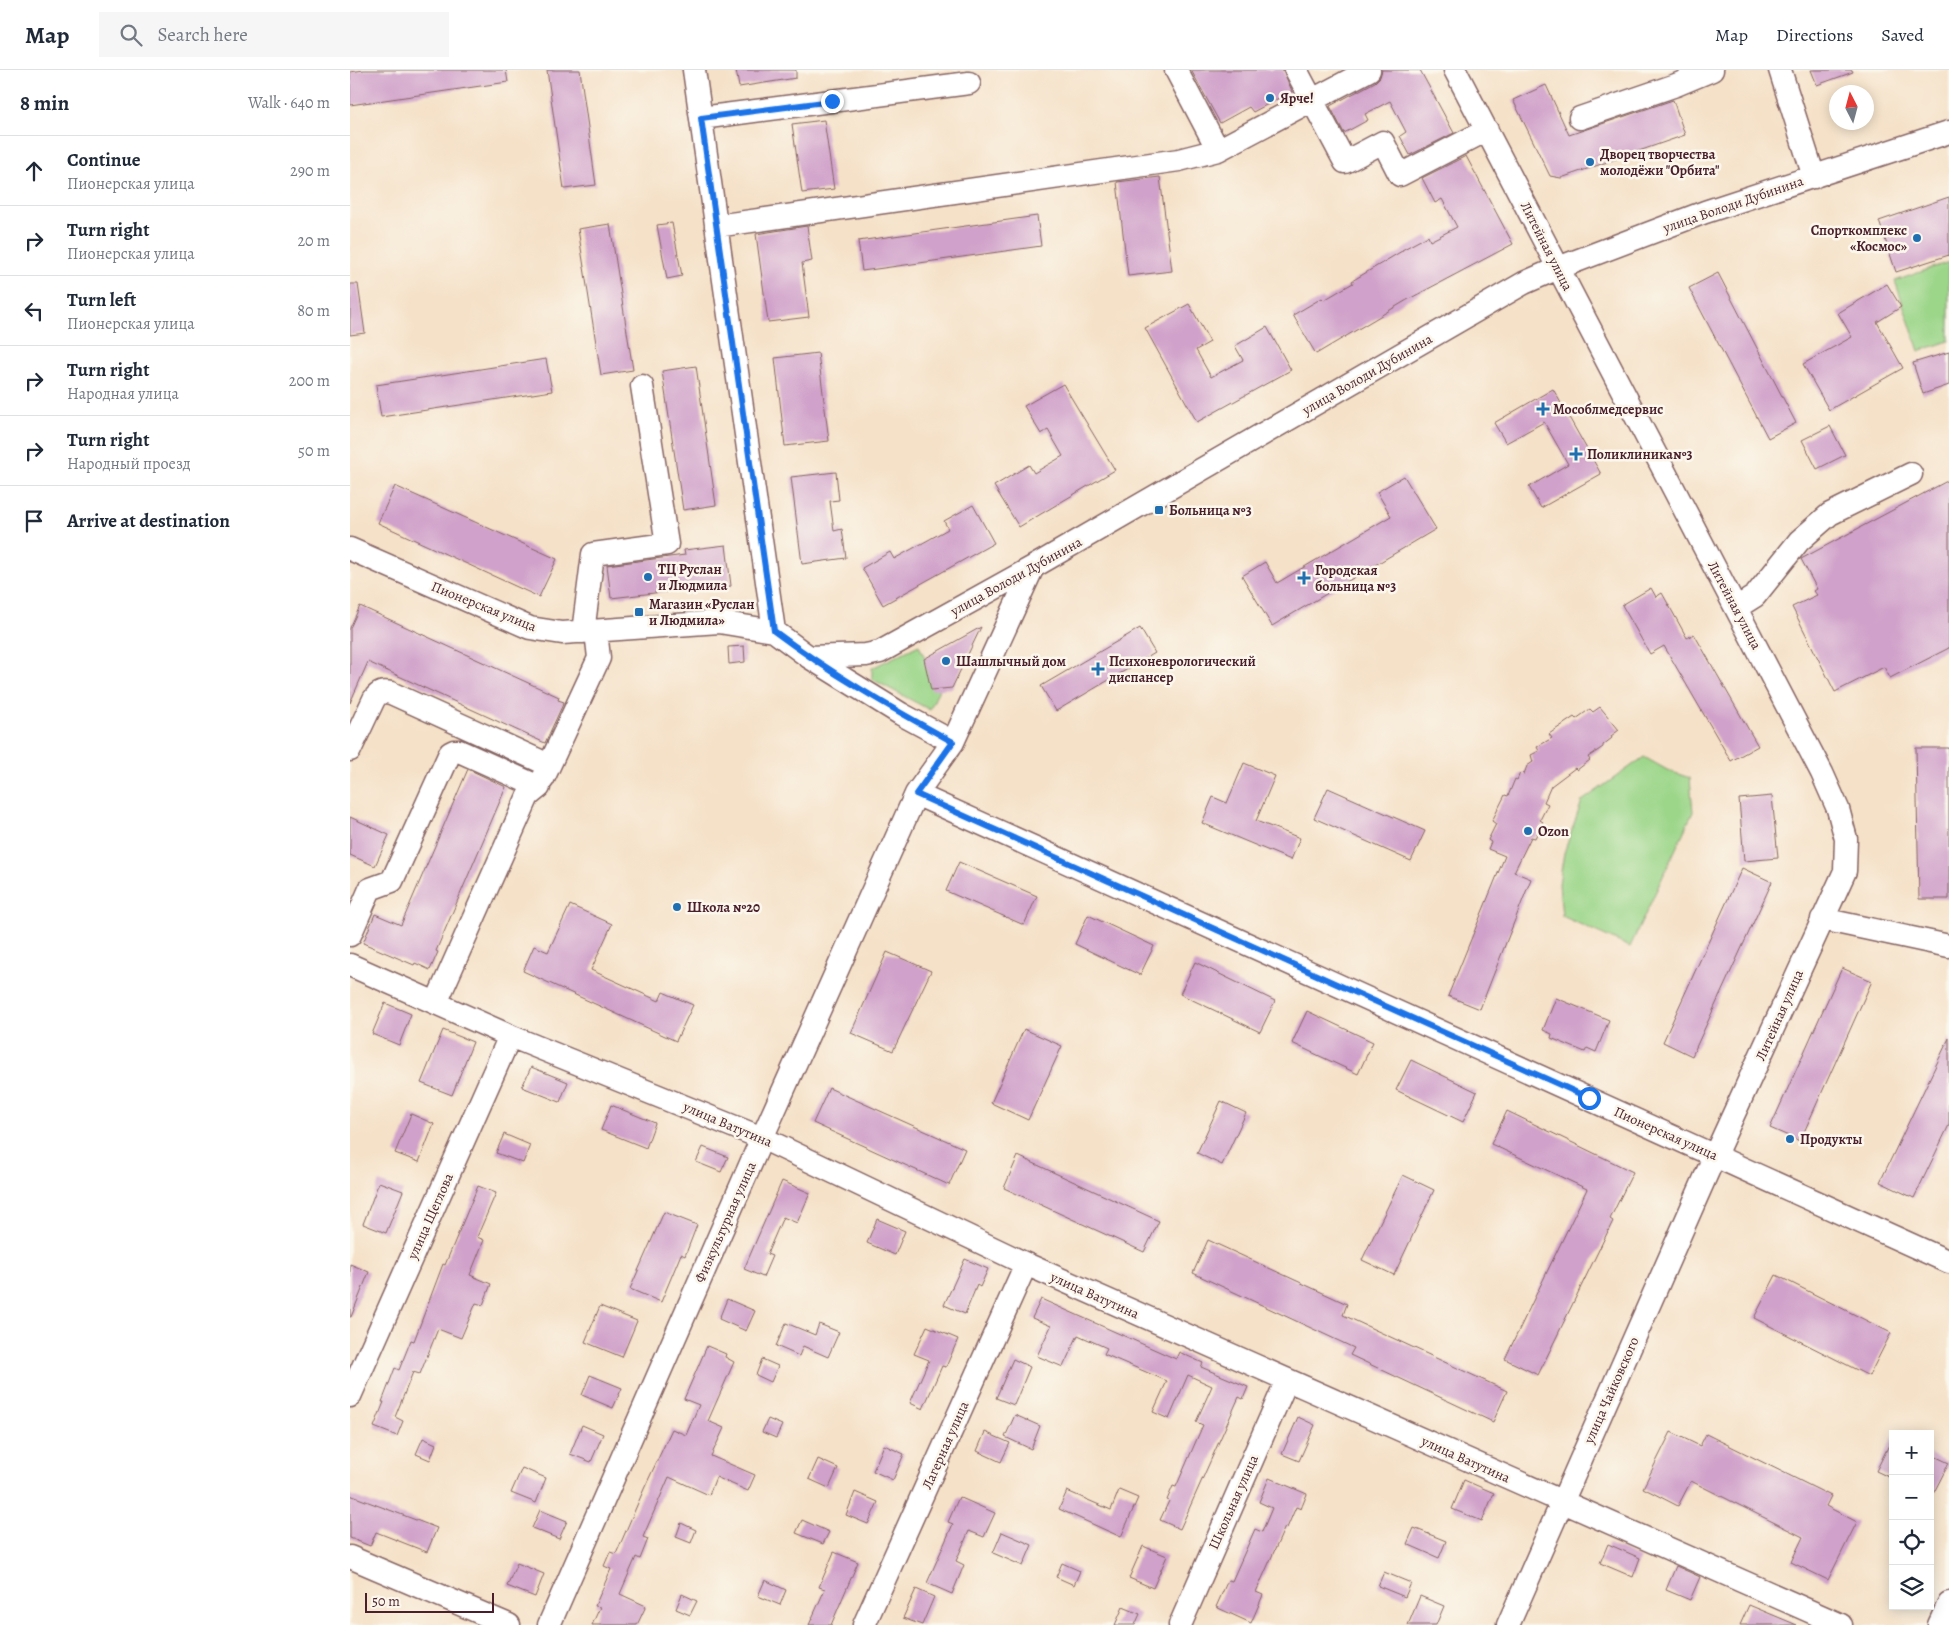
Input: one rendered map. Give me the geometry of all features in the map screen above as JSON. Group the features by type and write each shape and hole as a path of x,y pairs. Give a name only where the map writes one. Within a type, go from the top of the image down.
{"street":[{"path":"694,70 774,631"},
{"path":"1176,70 1218,150"},
{"path":"1296,70 1345,162 1382,142 1400,176 1487,130"},
{"path":"716,226 1179,160 1218,150 1369,70"},
{"name":"Литейная улица","path":"1455,70 1822,773 1838,809 1846,840 1845,871 1715,1155"},
{"path":"1580,118 1676,85 1712,70"},
{"path":"1780,70 1814,177"},
{"path":"701,118 969,83"},
{"name":"улица Володи Дубинина","path":"809,657 866,655 880,652 1033,567 1524,283 1558,268 1705,212 1949,132"},
{"path":"436,1003 528,796 533,790 540,787 599,658 590,631 593,554 667,544 642,386"},
{"path":"1736,608 1756,596 1799,542 1830,514 1911,474"},
{"name":"Пионерская улица","path":"350,549 530,628 562,633 719,622 774,631 809,657 901,714 953,742"},
{"path":"916,794 953,742 1033,567"},
{"path":"350,750 374,699 378,694 384,692 391,693 549,765"},
{"path":"350,935 370,889 392,881 450,753 459,751 540,787"},
{"name":"Пионерская улица","path":"916,794 1949,1262"},
{"name":"Физкультурная улица","path":"549,1625 762,1138 916,794"},
{"path":"1822,919 1949,946"},
{"name":"улица Ватутина","path":"350,965 510,1036 762,1138 1026,1264 1835,1624"},
{"name":"улица Щеглова","path":"350,1396 510,1036"},
{"name":"улица Чайковского","path":"1508,1625 1715,1155"},
{"name":"Лагерная улица","path":"864,1625 1026,1264"},
{"name":"Школьная улица","path":"1180,1625 1287,1380"},
{"path":"350,1556 509,1625"},
{"path":"1939,1625 1949,1603"}],"green space":[{"path":"1949,262 1949,341 1919,351 1895,281"},
{"path":"919,645 939,689 930,710 872,679 872,668"},
{"path":"1644,757 1669,771 1690,778 1693,812 1630,947 1562,916 1559,884 1564,853 1582,801"}],"building":[{"path":"364,70 506,70 508,82 350,105 350,72"},
{"path":"547,70 580,70 596,185 564,189"},
{"path":"736,70 796,70 796,78 739,87"},
{"path":"1191,70 1283,70 1292,91 1253,112 1249,107 1220,123"},
{"path":"1382,70 1420,70 1454,133 1410,155 1400,136 1406,132 1390,101 1365,114 1368,120 1344,133 1330,106 1375,82 1380,77"},
{"path":"1811,70 1852,70 1853,72 1817,85"},
{"path":"1546,85 1569,135 1673,100 1685,135 1561,178 1550,176 1513,100"},
{"path":"824,120 834,189 802,193 792,124"},
{"path":"1466,156 1513,244 1407,300 1316,354 1293,315 1322,298 1324,300 1402,250 1428,236 1430,241 1457,227 1442,199 1435,203 1422,178"},
{"path":"1160,177 1172,271 1128,276 1117,182"},
{"name":"Спорткомплекс «Космос»","path":"1949,197 1949,255 1896,272 1879,221"},
{"path":"1037,216 1041,246 862,271 858,241"},
{"path":"672,223 682,276 667,279 657,225"},
{"path":"610,224 633,370 601,375 578,229"},
{"path":"807,226 812,261 802,263 809,317 768,322 756,234"},
{"path":"1718,273 1796,423 1768,438 1689,288"},
{"path":"350,284 358,284 365,333 350,335"},
{"path":"1887,284 1901,307 1877,322 1903,368 1829,410 1803,364 1852,337 1838,313"},
{"path":"1189,304 1210,342 1196,350 1211,377 1243,360 1235,346 1267,327 1291,370 1197,422 1145,328"},
{"path":"1949,352 1949,385 1923,394 1913,363"},
{"path":"818,353 829,441 785,446 775,358"},
{"path":"546,359 552,391 381,417 376,385"},
{"path":"696,366 716,505 683,510 662,371"},
{"path":"1063,384 1115,470 1019,527 994,486 1029,465 1034,473 1063,456 1048,430 1041,434 1024,406"},
{"name":"Поликлиника№3","path":"1553,389 1601,474 1541,508 1529,487 1568,464 1544,422 1506,443 1494,423"},
{"path":"1830,426 1845,455 1817,469 1802,440"},
{"path":"836,472 839,500 830,501 834,531 842,529 846,558 802,564 791,477"},
{"path":"1404,476 1436,529 1272,626 1242,576 1265,562 1277,583 1391,516 1377,492"},
{"path":"1949,480 1949,648 1890,678 1884,667 1835,692 1792,607 1817,595 1814,591 1817,589 1801,559"},
{"path":"395,486 557,559 539,597 378,523"},
{"path":"973,505 994,543 883,605 862,568 890,552 894,559 948,529 944,521"},
{"path":"726,545 731,586 690,592 689,589 611,598 607,565 685,555 684,550"},
{"path":"1651,588 1656,597 1662,593 1687,638 1694,634 1758,746 1731,761 1664,646 1650,654 1622,605"},
{"path":"360,606 559,697 558,700 564,702 545,743 368,662 350,703 350,628"},
{"path":"981,627 952,688 931,690 924,659"},
{"name":"Психоневрологический диспансер","path":"1140,628 1155,653 1056,711 1041,686"},
{"path":"744,646 745,662 729,664 728,647"},
{"path":"1600,707 1619,730 1611,736 1612,738 1603,747 1588,757 1590,760 1577,770 1575,768 1551,786 1544,802 1548,804 1540,820 1543,822 1535,838 1531,837 1514,872 1531,879 1480,1009 1448,996 1505,856 1488,849 1491,842 1488,840 1496,824 1492,821 1505,795 1508,796 1515,779 1517,780 1520,773 1524,774 1527,766 1533,762 1531,755 1539,751 1537,747 1552,738 1549,734 1574,717 1576,719 1590,709 1593,712"},
{"path":"1916,748 1949,748 1949,899 1919,899"},
{"path":"1244,763 1275,776 1256,821 1300,838 1291,860 1202,823 1213,797 1227,803"},
{"path":"468,769 506,787 436,951 438,952 430,970 363,943 375,914 401,925"},
{"path":"1328,788 1425,831 1411,861 1314,818"},
{"path":"1772,796 1778,858 1744,861 1739,799"},
{"path":"350,817 389,835 375,866 350,855"},
{"path":"959,862 1037,896 1024,925 946,891"},
{"path":"1742,868 1772,882 1692,1056 1663,1042"},
{"path":"570,905 612,924 591,970 659,1001 663,992 693,1005 676,1041 523,971 534,946 548,952"},
{"path":"1088,915 1154,946 1140,975 1075,944"},
{"path":"887,952 931,971 893,1051 851,1033"},
{"path":"1195,962 1275,1001 1260,1032 1180,994"},
{"path":"1842,968 1872,981 1800,1141 1770,1128"},
{"path":"1556,998 1609,1020 1596,1052 1587,1048 1585,1052 1551,1038 1552,1034 1543,1030"},
{"path":"385,1003 411,1014 399,1045 372,1034"},
{"path":"1307,1011 1373,1042 1358,1074 1292,1043"},
{"path":"1024,1029 1062,1046 1028,1120 991,1103"},
{"path":"443,1030 473,1042 452,1095 421,1083"},
{"path":"1949,1038 1949,1125 1914,1198 1880,1182"},
{"path":"1411,1060 1477,1092 1463,1122 1396,1090"},
{"path":"531,1067 568,1082 560,1102 522,1087"},
{"path":"829,1088 965,1149 949,1185 813,1123"},
{"path":"1221,1101 1246,1113 1222,1165 1197,1153"},
{"path":"611,1105 655,1123 646,1148 601,1130"},
{"path":"1507,1111 1633,1172 1610,1219 1613,1221 1538,1375 1505,1359 1587,1189 1491,1144"},
{"path":"411,1114 434,1124 419,1162 395,1153"},
{"path":"504,1134 530,1145 523,1163 496,1153"},
{"path":"703,1147 728,1157 721,1172 696,1162"},
{"path":"1018,1156 1159,1221 1144,1252 1004,1188"},
{"path":"1403,1175 1434,1190 1394,1275 1362,1260"},
{"path":"782,1181 810,1193 797,1223 783,1217 767,1254 772,1256 763,1277 744,1269"},
{"path":"379,1182 403,1191 386,1233 363,1224"},
{"path":"478,1186 496,1193 477,1237 484,1240 470,1275 491,1284 483,1305 476,1303 461,1338 438,1329 420,1374 413,1372 395,1417 403,1421 397,1436 374,1427 384,1402 382,1402 395,1368 399,1370 411,1340 414,1341 443,1264 445,1265"},
{"path":"664,1212 697,1225 685,1256 681,1254 661,1302 630,1289"},
{"path":"877,1219 905,1231 895,1255 867,1243"},
{"path":"1208,1240 1347,1304 1343,1315 1507,1391 1493,1422 1350,1355 1354,1348 1193,1273"},
{"path":"965,1259 988,1269 980,1287 977,1285 965,1314 944,1305"},
{"path":"350,1264 369,1272 351,1317 350,1317"},
{"path":"1776,1275 1891,1333 1869,1376 1754,1318"},
{"path":"727,1299 755,1311 746,1331 719,1319"},
{"path":"1041,1299 1176,1359 1179,1352 1203,1363 1201,1367 1248,1387 1243,1399 1239,1397 1180,1529 1160,1520 1169,1501 1167,1500 1173,1486 1176,1487 1203,1425 1196,1422 1212,1386 1188,1375 1169,1419 1153,1412 1167,1381 1104,1354 1107,1348 1078,1335 1063,1367 1037,1356 1051,1326 1032,1318"},
{"path":"600,1306 637,1321 622,1357 585,1342"},
{"path":"786,1323 815,1335 819,1324 839,1332 828,1357 803,1346 799,1356 776,1346"},
{"path":"927,1326 958,1339 946,1367 942,1366 923,1409 910,1403 929,1360 914,1354"},
{"path":"707,1346 726,1354 725,1357 734,1362 708,1421 724,1428 711,1456 755,1475 748,1491 716,1477 709,1495 669,1477 643,1537 648,1539 640,1559 636,1557 620,1594 646,1606 637,1625 592,1625 600,1607 595,1606 611,1569 604,1566 610,1552 616,1554 672,1429 686,1435 699,1405 684,1399"},
{"path":"762,1359 778,1366 771,1382 756,1375"},
{"path":"1013,1359 1030,1367 1014,1405 996,1398"},
{"path":"590,1375 622,1388 613,1408 582,1395"},
{"path":"1015,1415 1040,1426 1031,1449 1005,1437"},
{"path":"1298,1417 1315,1425 1299,1461 1282,1454"},
{"path":"768,1419 782,1425 776,1438 762,1432"},
{"path":"582,1425 603,1434 591,1462 570,1454"},
{"path":"985,1432 1010,1443 1001,1462 977,1451"},
{"path":"1671,1432 1700,1446 1706,1434 1831,1496 1826,1506 1857,1522 1828,1580 1791,1562 1803,1537 1691,1481 1678,1506 1643,1488"},
{"path":"423,1438 436,1444 430,1460 416,1454"},
{"path":"884,1445 904,1454 893,1480 873,1471"},
{"path":"1889,1445 1889,1477 1876,1471"},
{"path":"1934,1456 1949,1463 1934,1492"},
{"path":"818,1459 838,1468 829,1488 809,1479"},
{"path":"522,1468 546,1478 536,1503 511,1493"},
{"path":"1269,1478 1307,1494 1301,1509 1296,1507 1287,1528 1285,1527 1256,1592 1263,1595 1251,1623 1216,1607 1228,1580 1232,1581 1255,1529 1262,1532 1272,1508 1259,1502"},
{"path":"1464,1480 1494,1493 1482,1521 1452,1509"},
{"path":"1119,1490 1138,1498 1121,1537 1059,1509 1067,1491 1111,1510"},
{"path":"855,1492 878,1502 868,1524 846,1515"},
{"path":"350,1495 437,1528 427,1552 376,1532 370,1546 350,1538"},
{"path":"959,1497 995,1513 984,1537 969,1531 956,1561 964,1565 952,1594 927,1583 953,1524 948,1522"},
{"path":"540,1510 567,1521 559,1539 532,1528"},
{"path":"802,1520 829,1532 823,1544 796,1533"},
{"path":"681,1523 696,1530 691,1543 676,1537"},
{"path":"1414,1528 1446,1541 1439,1558 1407,1544"},
{"path":"1002,1532 1032,1545 1023,1566 993,1553"},
{"path":"1608,1544 1640,1558 1633,1577 1600,1563"},
{"path":"1143,1546 1167,1556 1153,1588 1129,1578"},
{"path":"834,1552 858,1562 831,1625 809,1625 825,1589 819,1587"},
{"path":"517,1563 544,1574 535,1597 507,1586"},
{"path":"1062,1563 1080,1571 1074,1585 1056,1577"},
{"path":"1676,1566 1700,1577 1690,1600 1666,1590"},
{"path":"1384,1572 1411,1583 1405,1597 1378,1586"},
{"path":"765,1580 786,1590 780,1605 758,1596"},
{"path":"916,1589 934,1597 922,1625 903,1618"},
{"path":"682,1594 697,1601 690,1615 676,1609"},
{"path":"1420,1596 1444,1606 1436,1625 1408,1625"},
{"path":"1749,1605 1797,1625 1740,1625"},
{"path":"1123,1607 1140,1614 1135,1625 1115,1625"}],"place":[{"name":"Ярче!","path":"1270,98"},
{"name":"Дворец творчества молодёжи \"Орбита\"","path":"1590,162"},
{"name":"Спорткомплекс «Космос»","path":"1917,238"},
{"name":"Мособлмедсервис","path":"1543,409"},
{"name":"Поликлиника№3","path":"1576,454"},
{"name":"Больница №3","path":"1159,510"},
{"name":"ТЦ Руслан и Людмила","path":"648,577"},
{"name":"Городская больница №3","path":"1304,578"},
{"name":"Магазин «Руслан и Людмила»","path":"639,612"},
{"name":"Шашлычный дом","path":"946,661"},
{"name":"Психоневрологический диспансер","path":"1098,669"},
{"name":"Ozon","path":"1528,831"},
{"name":"Школа №20","path":"677,907"},
{"name":"Продукты","path":"1790,1139"}],"route":[{"path":"832,101 701,118 774,631 809,657 901,714 953,742 916,794 1589,1098"}]}
